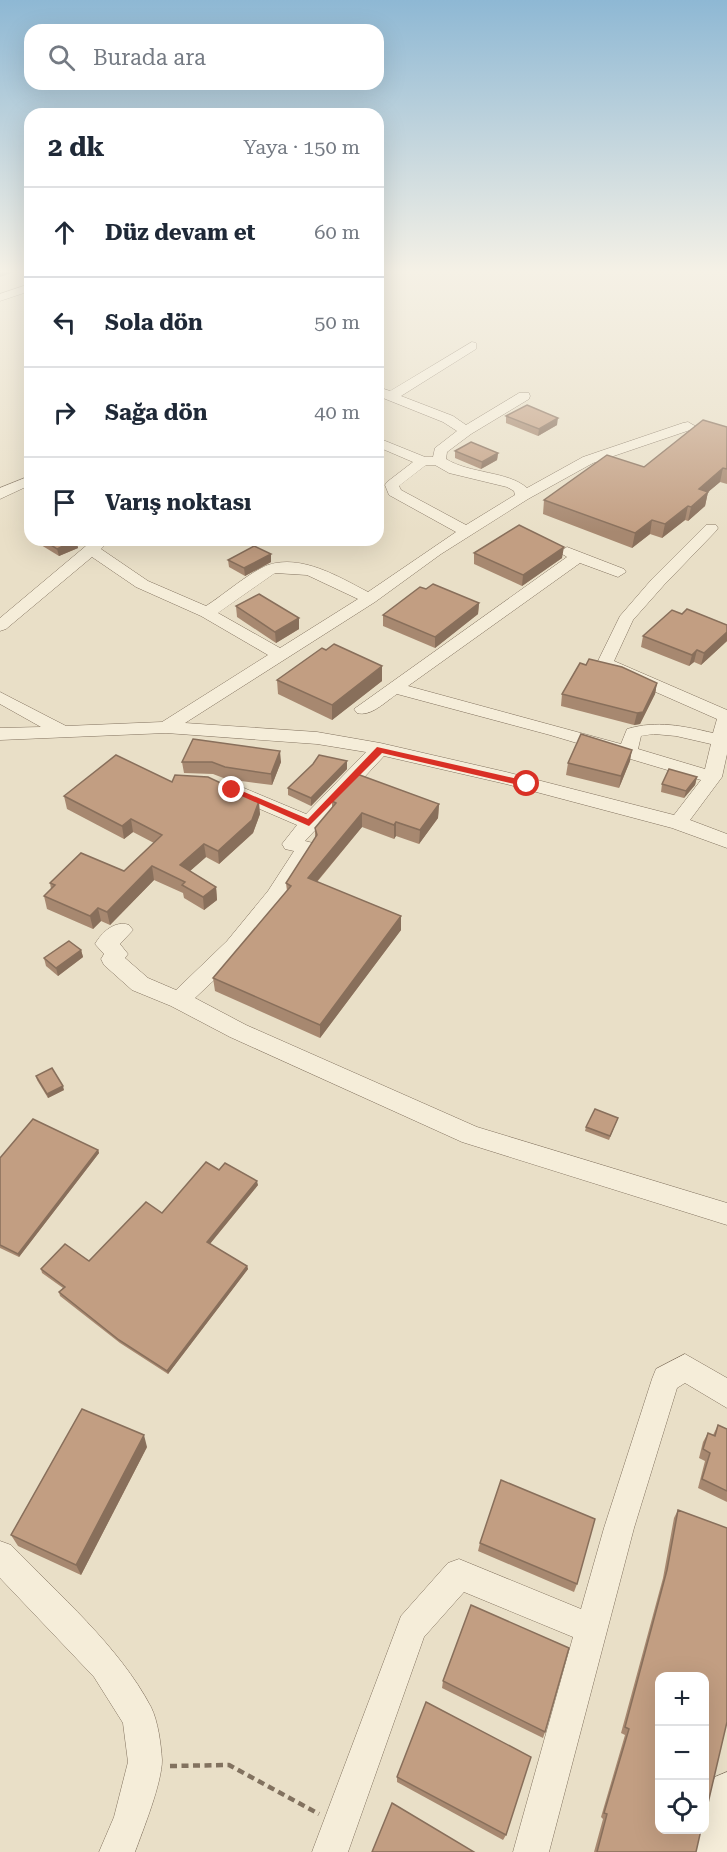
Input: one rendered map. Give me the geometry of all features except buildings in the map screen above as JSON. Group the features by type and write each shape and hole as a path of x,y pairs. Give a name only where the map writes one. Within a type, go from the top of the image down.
{"street":[{"path":"384,393 449,358"},
{"path":"384,393 448,419 466,431"},
{"path":"439,460 440,451 466,431 524,396"},
{"path":"166,727 369,599 524,496 588,460 688,426"},
{"path":"384,445 423,461 439,460 454,470 512,484 521,489 524,496"},
{"path":"423,461 392,485 394,492 467,532"},
{"path":"0,495 11,487 24,482"},
{"path":"678,823 713,777 726,715 605,663 627,619 658,582 711,528"},
{"path":"550,544 618,572"},
{"path":"0,626 96,546"},
{"path":"98,546 142,584 207,613 280,655"},
{"path":"363,709 578,557"},
{"path":"207,613 271,569 284,567 311,568 369,599"},
{"path":"394,688 713,777"},
{"path":"0,697 62,732"},
{"path":"0,734 166,727 317,738 380,749 506,778 678,823 727,841"},
{"path":"628,752 633,733 642,729 657,728 720,740"},
{"path":"180,1000 235,947 275,896 306,848 292,844 380,749"},
{"path":"213,782 309,823"},
{"path":"122,930 106,945 117,954 112,959 140,984 180,1000 238,1031 471,1135 727,1214"},
{"path":"531,1852 619,1528 666,1379 685,1367 727,1394"},
{"path":"0,1556 105,1666 140,1718 144,1769 131,1817 117,1852"},
{"path":"335,1839 412,1627 459,1574 592,1629"},
{"path":"713,1852 727,1789"}],"path":[{"path":"144,1769 184,1765 229,1766 335,1839"}],"route":[{"path":"232,790 309,823 380,749 527,784"}]}
